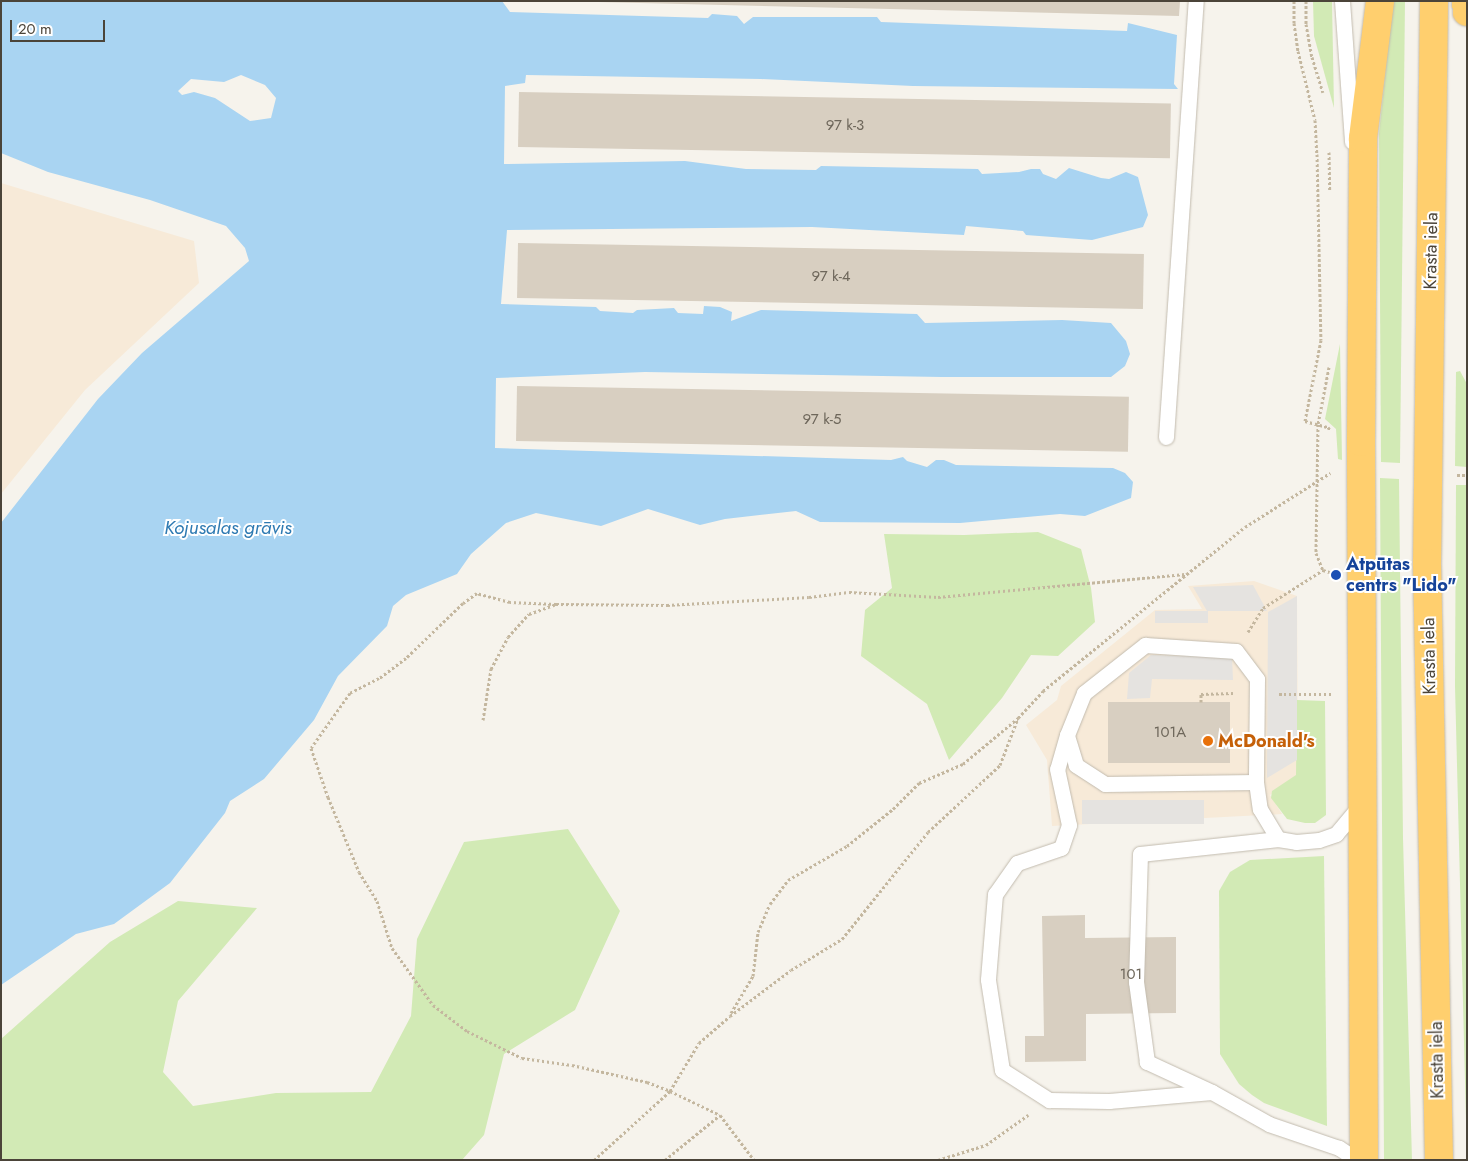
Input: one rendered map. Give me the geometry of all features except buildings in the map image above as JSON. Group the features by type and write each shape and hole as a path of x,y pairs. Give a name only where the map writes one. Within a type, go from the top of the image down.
{"highway":[{"path":"1364,1160 1363,138 1380,1"},
{"name":"Krasta iela","path":"1434,1 1427,563 1439,1160"},
{"path":"1466,1 1467,12"}],"lane":[{"path":"1166,437 1196,1"},
{"path":"1342,1 1362,274"},
{"path":"1212,1092 1109,1101 1049,1100 1002,1070 988,980 996,894 1017,862 1061,848 1069,826 1057,769 1067,735 1084,693 1145,645 1236,651 1256,679 1256,782 1260,809 1278,839"},
{"path":"1067,735 1076,765 1105,784 1256,782"},
{"path":"1357,1160 1339,1148 1269,1124 1212,1092 1148,1062 1136,982 1140,854 1278,839 1296,842 1319,840 1336,834 1364,801"}],"path":[{"path":"1294,1 1294,23 1298,51 1315,120 1321,340 1305,421 1328,427 1333,434"},
{"path":"1306,1 1306,24 1312,57 1326,100"},
{"path":"1329,148 1330,196"},
{"path":"1330,362 1318,424 1315,484 1316,553 1323,570 1336,575 1336,565"},
{"path":"730,1016 753,976 758,932 770,904 788,880 847,846 893,809 919,783 963,764 1018,718 1042,691 1245,527 1335,470 1335,480"},
{"path":"1456,474 1467,475"},
{"path":"1236,651 1263,608 1323,570"},
{"path":"754,1160 720,1115 670,1090 647,1082 572,1065 522,1058 467,1031 433,1005 392,948 377,901 359,872 311,748 350,693 379,678 406,658 463,603 477,593 510,602 667,605 849,592 938,597 1186,574"},
{"path":"483,720 491,669 508,636 529,614 556,604"},
{"path":"594,1160 670,1090 699,1043 730,1016 791,970 842,939 928,832 1000,764 1018,718"},
{"path":"938,1160 986,1145 1049,1100"},
{"path":"665,1160 720,1115"}],"shaded area":[{"path":"1,183 194,241 199,283 85,390 1,494"},
{"path":"1254,581 1297,596 1298,776 1270,795 1282,814 1052,826 1047,760 1026,725 1057,700 1061,686 1155,610 1202,609 1188,586"},
{"path":"1253,585 1267,611 1208,611 1208,623 1155,623 1155,611 1207,611 1193,587"},
{"path":"1297,596 1297,760 1267,778 1268,612"},
{"path":"1151,655 1232,657 1233,680 1152,679 1150,698 1127,699 1129,673"},
{"path":"1082,800 1204,800 1204,824 1082,824"}],"green space":[{"path":"1313,1 1332,1 1334,108 1314,36"},
{"path":"1393,1 1405,1 1400,463 1381,462 1379,133"},
{"path":"1340,344 1342,460 1338,459 1336,429 1325,419"},
{"path":"1460,371 1467,384 1467,467 1455,466 1456,372"},
{"path":"1380,478 1399,479 1403,838 1412,1160 1384,1160"},
{"path":"1456,485 1467,485 1467,1160 1455,686"},
{"path":"1038,532 1081,549 1091,588 1095,622 1058,656 1031,655 1002,698 949,760 927,704 861,656 865,610 892,588 884,534 964,535"},
{"path":"1297,700 1325,701 1326,815 1315,823 1287,819 1271,798 1272,791 1296,775"},
{"path":"568,829 620,911 575,1010 504,1054 484,1135 462,1160 1,1160 1,1039 110,942 178,901 257,908 178,1001 163,1072 193,1106 276,1093 371,1092 411,1016 417,939 464,842"},
{"path":"1324,856 1327,1126 1264,1103 1252,1095 1239,1084 1220,1054 1219,891 1230,872 1250,860"}],"water":[{"name":"Kojusalas grāvis","path":"1,1 502,1 510,12 708,18 712,14 737,16 744,24 753,17 877,17 881,22 1127,31 1128,23 1177,35 1174,84 1178,89 913,86 761,79 526,75 525,83 505,86 504,164 685,161 746,169 816,170 821,166 978,169 982,174 1040,169 1043,174 1056,179 1069,168 1109,179 1126,172 1138,177 1148,215 1143,227 1092,240 1026,235 1023,231 966,226 964,235 812,227 507,230 501,304 596,307 600,311 633,313 637,310 674,308 678,313 703,314 704,306 720,307 732,312 731,321 761,310 917,314 925,323 1062,320 1111,323 1126,341 1130,354 1125,366 1111,377 942,377 645,372 496,378 495,448 891,460 903,457 907,461 927,467 936,460 944,460 956,465 1113,468 1125,473 1133,482 1131,498 1085,516 1060,514 960,523 820,522 796,511 725,519 700,525 648,509 601,526 536,513 506,523 471,554 457,574 406,595 393,606 387,626 338,676 314,720 264,779 230,801 225,813 170,883 114,924 76,934 1,985 1,523 98,399 142,353 249,261 245,248 226,226 150,200 48,172 1,153","holes":["241,75 265,85 276,98 271,118 250,121 215,98 194,92 182,95 178,91 191,79 224,82"]}],"place":[{"name":"Atpūtas centrs \"Lido\"","path":"1336,575"},
{"name":"McDonald's","path":"1208,741"}]}
